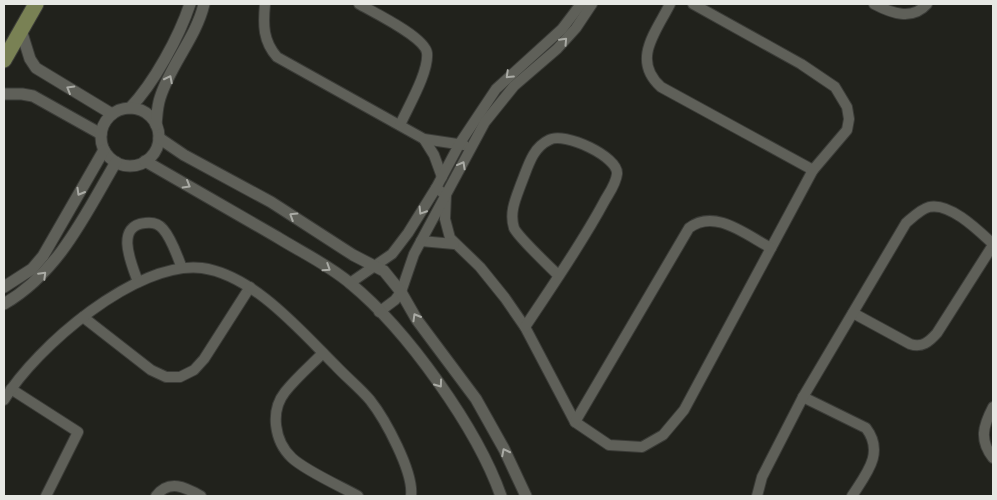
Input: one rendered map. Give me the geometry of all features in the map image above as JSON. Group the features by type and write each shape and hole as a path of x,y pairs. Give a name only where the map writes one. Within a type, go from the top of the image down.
{"main road":[{"path":"4,60 36,4"}],"street":[{"path":"190,4 163,59 142,94 130,108 112,114 104,125 101,134 104,150 116,162 130,165 145,161 155,152 159,138 156,125 158,105 163,88 196,28 204,4"},
{"path":"265,4 264,32 267,43 277,57 424,139 460,143 472,148"},
{"path":"359,4 420,41 427,52 424,68 400,125"},
{"path":"350,283 392,254 436,188 460,143 496,89 562,29 580,4"},
{"path":"379,312 395,300 401,292 414,254 485,122 514,86 557,49 576,28 592,4"},
{"path":"670,4 646,51 647,66 653,80 661,87 813,170"},
{"path":"446,196 445,219 454,244 480,267 525,327 575,422 609,445 642,447 663,436 684,410 813,170 847,130 847,107 835,87 801,64 693,4"},
{"path":"874,4 891,13 900,14 916,12 927,4"},
{"path":"21,30 30,60 36,68 112,114"},
{"path":"4,94 33,96 101,134"},
{"path":"130,108 143,111 156,125"},
{"path":"525,327 594,220 615,182 617,171 606,158 574,139 554,137 547,140 532,155 514,204 512,215 515,230 558,275"},
{"path":"159,138 184,155 271,202 353,256 384,271 401,292 417,320 476,399 504,449 526,496"},
{"path":"424,139 434,155 442,177"},
{"path":"4,287 32,269 43,256 104,150"},
{"path":"145,161 305,254 350,283 379,312 421,360 457,409 496,482 501,496"},
{"path":"4,304 32,285 60,255 116,162"},
{"path":"436,188 446,196"},
{"path":"757,496 762,477 803,397 906,223 930,206 943,208 972,224 993,244 937,333 925,344 916,346 910,344 853,313"},
{"path":"575,422 689,228 704,220 720,221 771,248"},
{"path":"138,282 127,246 130,233 140,224 154,223 165,231 182,268"},
{"path":"421,241 454,244"},
{"path":"400,244 414,254"},
{"path":"4,400 10,388 30,366 82,317 103,302 138,282 182,268 202,268 221,272 250,287 370,400 398,447 408,478 411,496"},
{"path":"82,317 151,370 166,377 180,377 194,370 204,359 250,287"},
{"path":"322,353 284,392 278,405 275,420 277,434 283,448 293,459 358,496"},
{"path":"10,388 78,432 46,496"},
{"path":"803,397 866,428 871,435 875,452 874,461 852,496"},
{"path":"993,407 984,423 983,432 987,450 993,458"},
{"path":"156,496 166,487 174,485 183,487 201,496"}]}
